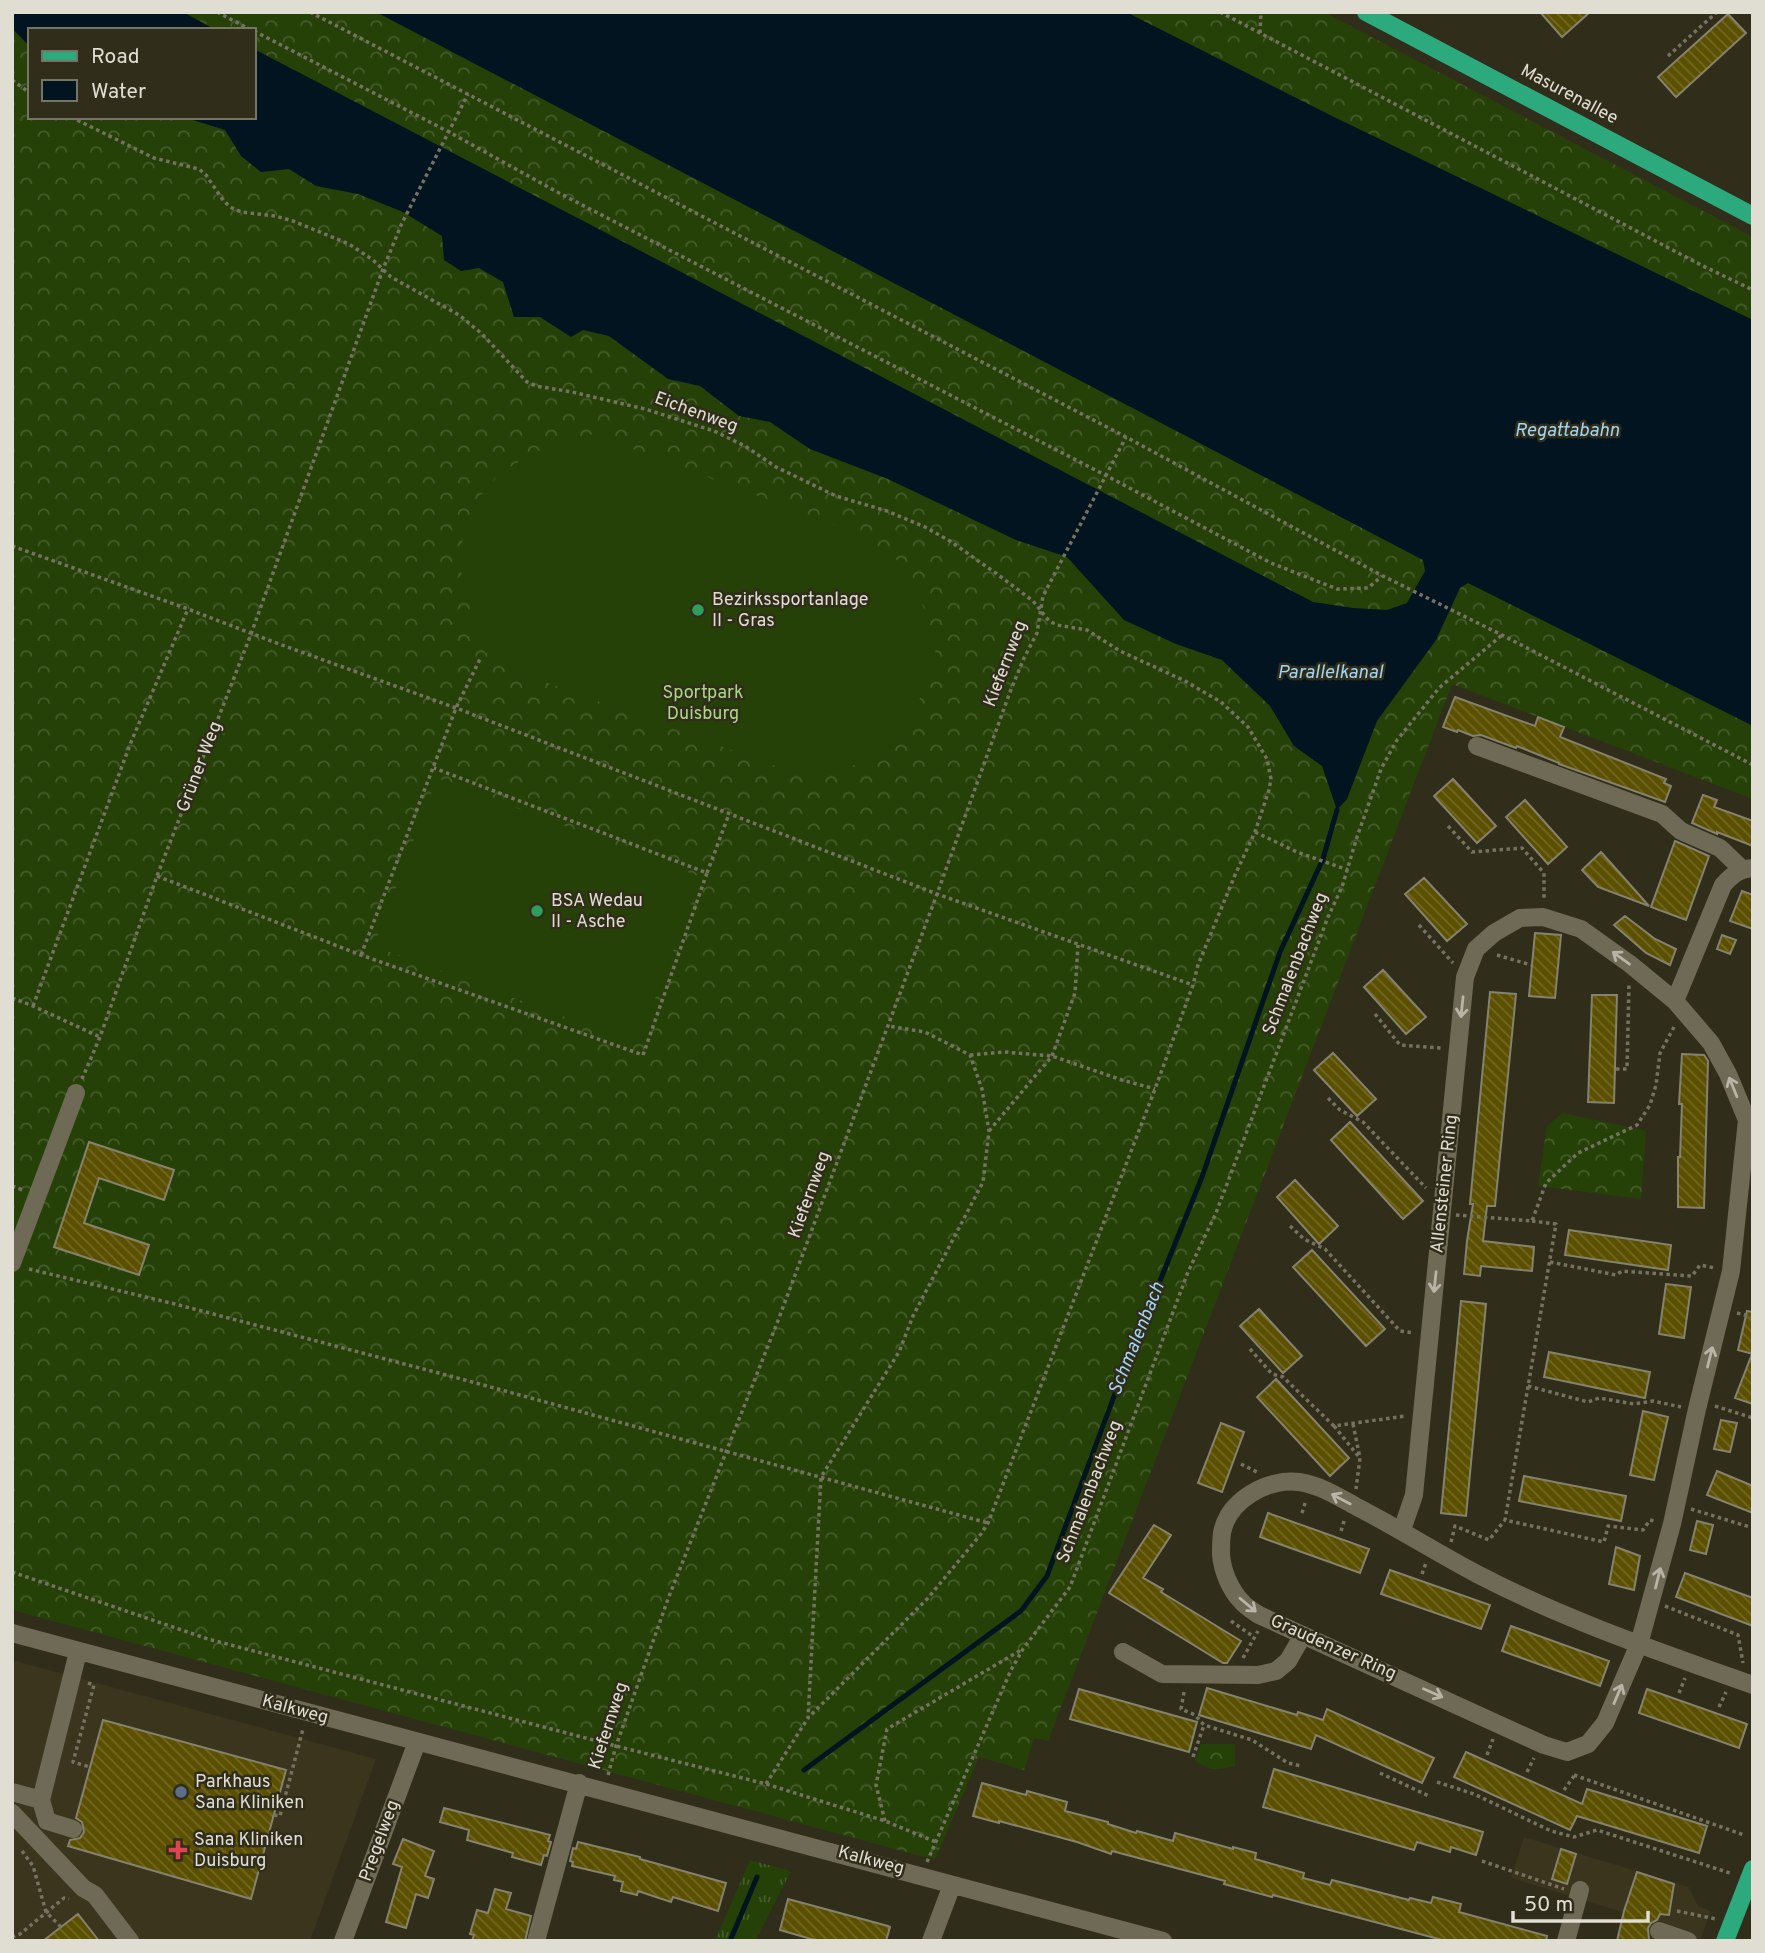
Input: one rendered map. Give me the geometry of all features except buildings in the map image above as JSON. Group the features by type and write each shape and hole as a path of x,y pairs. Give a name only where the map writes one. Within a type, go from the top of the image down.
{"main road":[{"name":"Masurenallee","path":"1366,12 1753,216"},
{"path":"1728,1933 1753,1869"}],"street":[{"path":"1477,746 1662,814 1681,831 1720,848 1747,868 1731,876 1723,885 1675,1001"},
{"path":"1476,948 1494,933 1520,918 1543,917 1581,929 1675,1001 1711,1043 1750,1121 1731,1271 1672,1524 1639,1644"},
{"name":"Allensteiner Ring","path":"1402,1530 1414,1495 1465,977 1476,948"},
{"path":"18,1265 76,1093"},
{"name":"Graudenzer Ring","path":"1402,1530 1318,1487 1285,1481 1258,1489 1237,1505 1222,1531 1222,1560 1226,1577 1241,1602 1266,1618 1544,1745 1567,1752 1588,1744 1605,1723 1639,1644"},
{"path":"1402,1530 1478,1574 1543,1606 1750,1684"},
{"name":"Kalkweg","path":"12,1633 1163,1941"},
{"path":"1123,1652 1162,1674 1258,1675 1276,1671 1288,1661 1303,1635"},
{"path":"73,1829 47,1821 41,1800 78,1652"},
{"name":"Pregelweg","path":"343,1941 417,1742"},
{"path":"536,1941 579,1783"},
{"path":"12,1792 41,1800"},
{"path":"12,1813 83,1888 95,1895 130,1941"},
{"path":"931,1941 952,1885"},
{"path":"1566,1941 1580,1892"},
{"path":"1659,1931 1688,1941"}],"path":[{"path":"217,12 246,28"},
{"path":"310,12 1126,437 1383,576 1404,584 1753,765"},
{"path":"1220,12 1753,290"},
{"path":"1260,33 1261,12"},
{"path":"1668,56 1717,12"},
{"path":"256,33 1271,563 1338,589 1368,588 1383,576"},
{"path":"12,80 28,92"},
{"name":"Grüner Weg","path":"76,1093 100,1037 157,877 251,634 401,223 468,94"},
{"name":"Eichenweg","path":"75,119 154,158 199,169 230,207 241,212 275,216 349,244 391,276 469,323 495,346 527,382 645,409 714,431 745,446 776,467 836,496 898,515 950,541 1033,601 1049,621 1087,630 1120,652 1185,681 1221,702 1257,739 1270,768 1269,790 1255,832 1198,965 1155,1089 988,1523 928,1598 808,1718 766,1784"},
{"name":"Kiefernweg","path":"603,1790 668,1599 779,1318 1001,715 1037,633 1043,596 1126,437"},
{"path":"12,546 456,709 937,894 1193,985"},
{"path":"33,1006 131,742 188,609"},
{"name":"Schmalenbachweg","path":"923,1875 1011,1671 1023,1648 1070,1587 1188,1272 1216,1213 1328,917 1342,887 1381,769 1397,740 1439,688 1502,635"},
{"path":"361,955 456,709 480,659"},
{"path":"434,768 707,873"},
{"path":"157,877 361,955 643,1055 729,814"},
{"path":"1448,826 1472,852 1522,848 1544,873 1543,917"},
{"path":"1255,832 1297,852 1348,870"},
{"path":"1419,925 1465,977"},
{"path":"989,1131 1052,1056 1075,993 1079,946"},
{"path":"1476,948 1531,965"},
{"path":"1616,1069 1627,1069 1630,964"},
{"path":"12,999 100,1037"},
{"path":"1532,1221 1546,1183 1578,1153 1637,1125 1645,1114 1656,1085 1660,1053 1676,1023 1675,1001"},
{"path":"1375,1014 1400,1045 1458,1049"},
{"path":"888,1026 925,1031 970,1055 1004,1052 1052,1056 1155,1089"},
{"path":"808,1718 821,1476 899,1352 913,1316 983,1182 989,1131 982,1089 970,1055"},
{"path":"1328,1098 1340,1110 1363,1122 1443,1206 1556,1224 1505,1520 1489,1540 1455,1526 1447,1557"},
{"path":"1290,1226 1304,1239 1325,1249 1400,1331 1430,1336"},
{"path":"1549,1262 1616,1275 1622,1271 1692,1276 1700,1265 1731,1271"},
{"path":"18,1265 258,1325 988,1523"},
{"path":"1250,1349 1272,1374 1283,1377 1334,1426 1360,1458"},
{"path":"1528,1386 1588,1402 1599,1398 1634,1404 1653,1401 1698,1405 1753,1418"},
{"path":"1334,1426 1421,1413"},
{"path":"1353,1424 1360,1458 1354,1505"},
{"path":"1676,1504 1753,1528"},
{"path":"1505,1520 1604,1542 1608,1526 1643,1530 1650,1520 1672,1524"},
{"path":"12,1572 208,1639 766,1784 885,1821 936,1842"},
{"path":"1652,1601 1738,1635 1750,1684"},
{"path":"1234,1674 1266,1618"},
{"path":"1231,1620 1254,1637"},
{"path":"885,1821 876,1785 887,1729 1023,1648"},
{"path":"1186,1676 1181,1709 1195,1715 1204,1725 1252,1741 1289,1763 1301,1766"},
{"path":"72,1679 94,1685 74,1762 90,1767"},
{"path":"274,1815 279,1816 307,1713"},
{"path":"1193,1757 1204,1725"},
{"path":"1564,1790 1574,1775 1574,1765"},
{"path":"1380,1773 1429,1796"},
{"path":"1574,1775 1744,1835"},
{"path":"1437,1782 1474,1794 1551,1831 1574,1838 1597,1830 1730,1873"},
{"path":"20,1848 33,1866 46,1912 61,1927"},
{"path":"1482,1861 1580,1892"},
{"path":"12,1937 20,1934 64,1898 74,1899"},
{"path":"1677,1911 1714,1917 1728,1933"}],"shaded area":[{"name":"Sana Kliniken Duisburg","path":"12,1660 376,1759 310,1941 12,1941"},
{"path":"1524,1837 1689,1887 1698,1906 1711,1911 1700,1941 1616,1941 1622,1912 1511,1878"}],"green space":[{"name":"Sportpark Duisburg","path":"12,12 1324,12 1753,237 1753,799 1452,684 1048,1741 1034,1738 1024,1770 979,1757 935,1859 12,1610"},
{"name":"Bezirkssportanlage II - Gras","path":"593,434 832,524 894,556 920,597 937,646 914,716 873,761 803,776 496,664 479,645 461,570 463,533 477,500 501,472 544,448"},
{"name":"BSA Wedau II - Asche","path":"437,778 701,877 638,1044 374,946"},
{"path":"1563,1113 1646,1131 1641,1199 1538,1186 1547,1126"},
{"path":"1201,1744 1235,1744 1235,1766 1214,1769 1200,1764 1195,1760"},
{"path":"750,1860 791,1871 755,1941 715,1941"}],"water":[{"path":"12,12 183,12 212,28 28,28 28,45 12,28"},
{"name":"Regattabahn","path":"376,12 1126,12 1334,117 1753,320 1753,726 1468,583 1460,588 1436,640 1377,721 1347,799 1337,810 1322,766 1294,746 1270,706 1222,660 1176,644 1124,620 1067,557 1016,540 888,479 810,449 770,422 739,416 700,386 668,379 609,336 583,330 571,337 540,317 514,317 503,282 479,268 461,271 444,260 442,236 403,212 358,194 316,186 289,169 261,172 241,156 225,130 189,119 256,119 256,50 1313,602 1387,610 1407,603 1425,571 1423,560"}],"waterway":[{"name":"Schmalenbach","path":"804,1770 1021,1611 1047,1576 1122,1375 1202,1177 1280,952 1323,859 1337,810"},
{"path":"730,1941 757,1877"}],"place":[{"name":"Bezirkssportanlage II - Gras","path":"698,610"},
{"name":"BSA Wedau II - Asche","path":"537,911"},
{"name":"Parkhaus Sana Kliniken","path":"181,1792"},
{"name":"Sana Kliniken Duisburg","path":"178,1850"}],"water label":[{"name":"Parallelkanal","path":"1330,673"}]}
